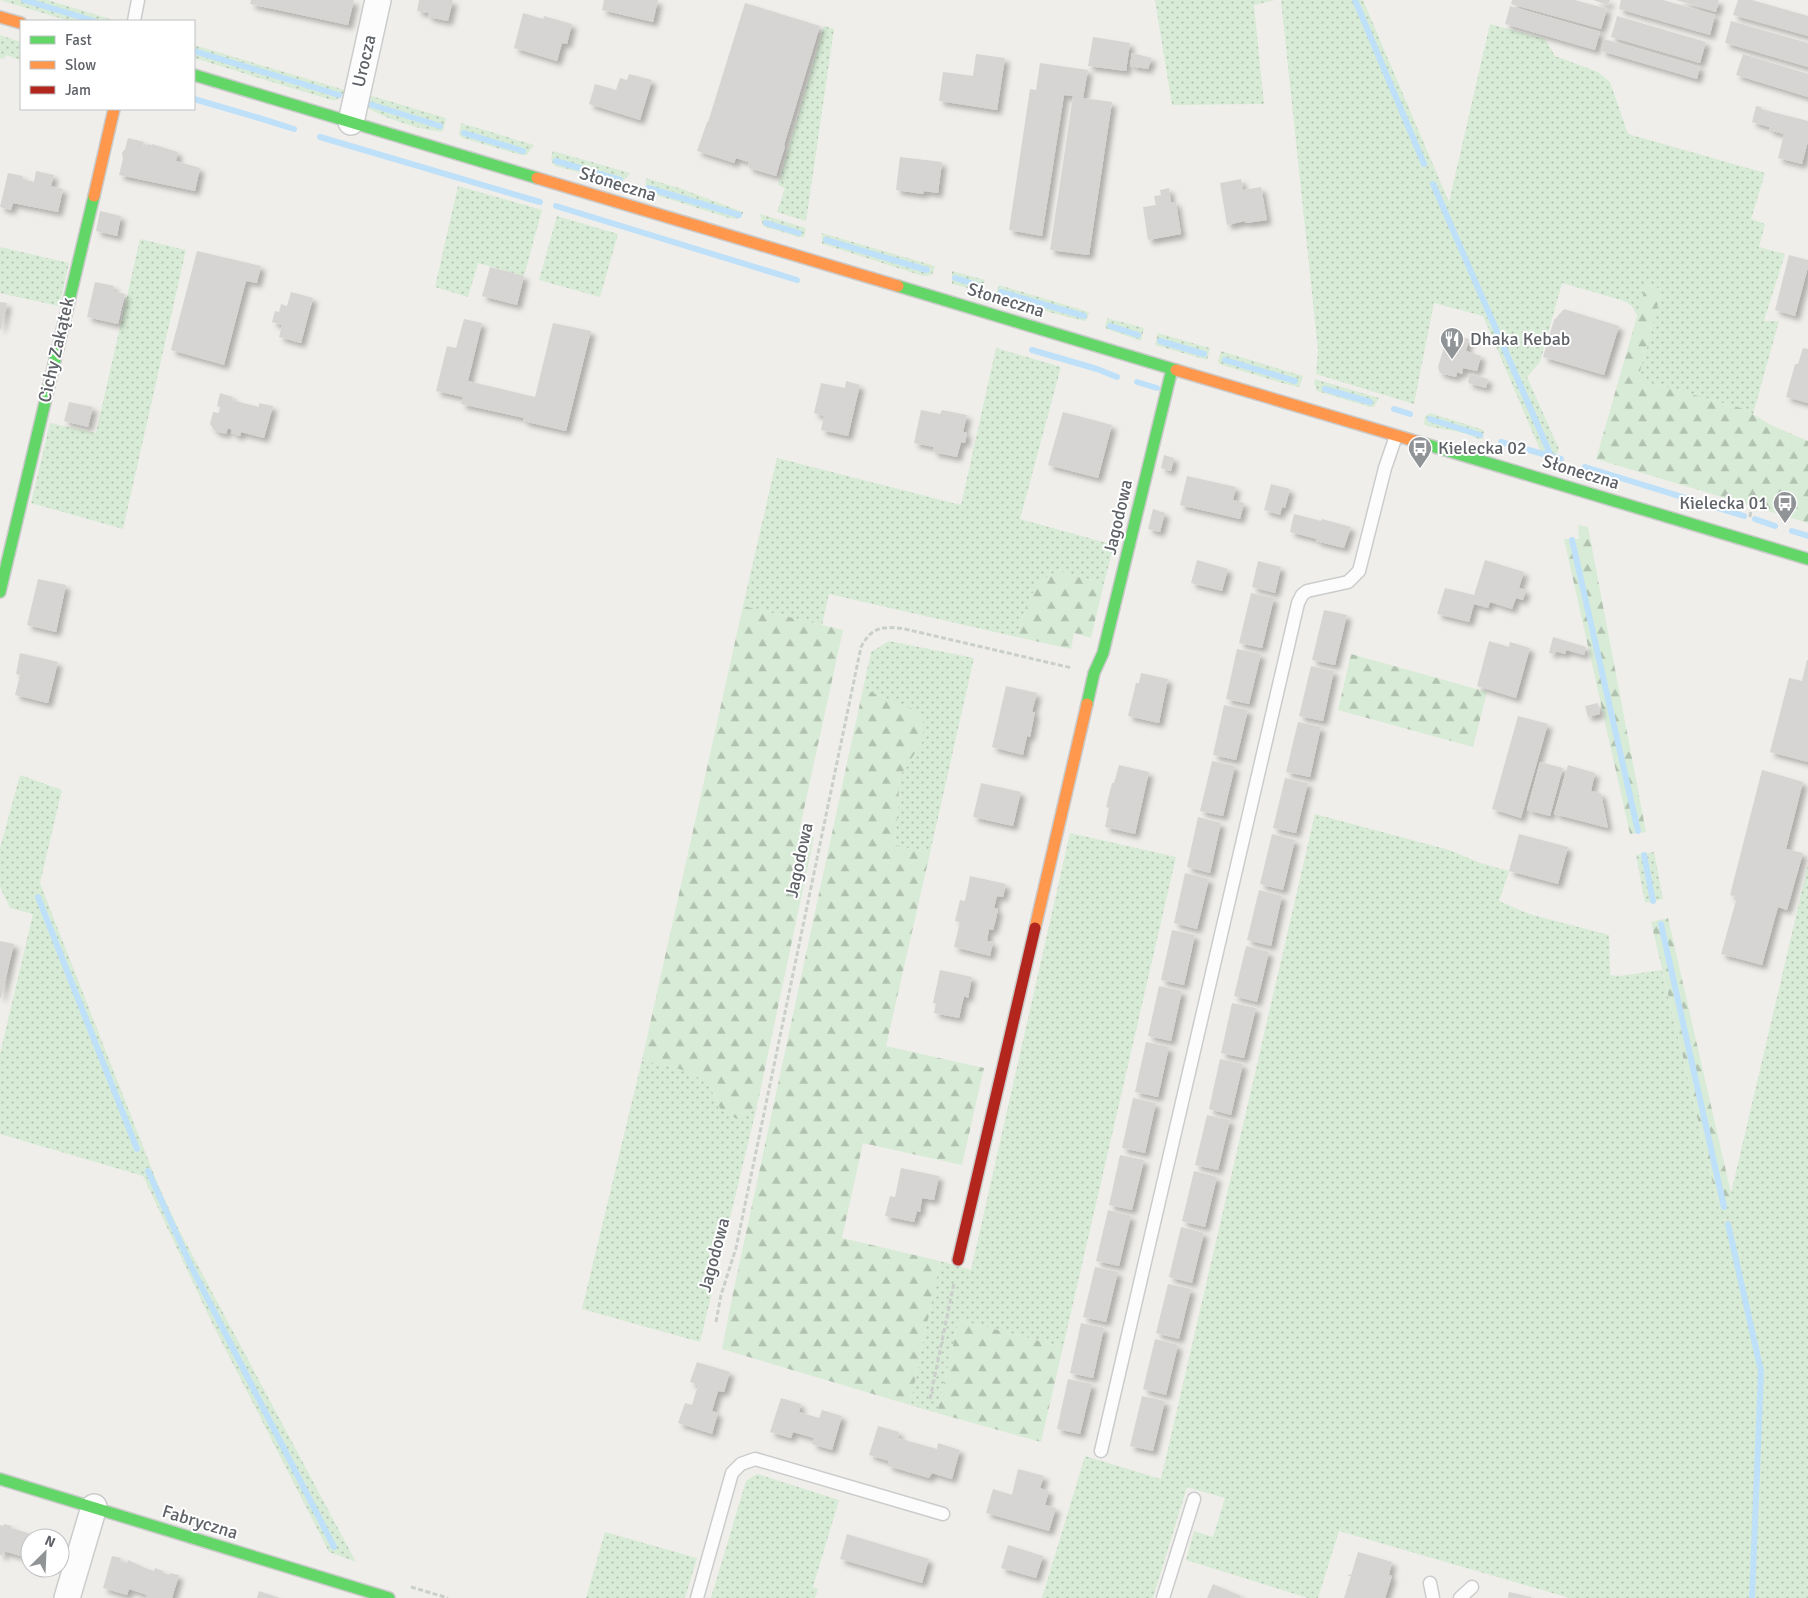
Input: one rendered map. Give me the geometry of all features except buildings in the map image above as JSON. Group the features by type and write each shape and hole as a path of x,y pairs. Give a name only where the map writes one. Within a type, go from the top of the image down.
{"street":[{"name":"Urocza","path":"351,122 378,0"},
{"path":"0,17 20,23"},
{"name":"Słoneczna","path":"195,75 1808,559"},
{"name":"Cichy Zakątek","path":"0,592 114,110"},
{"name":"Jagodowa","path":"958,1260 1094,673 1104,653 1172,369"},
{"name":"Fabryczna","path":"0,1479 94,1507 355,1593 389,1598"},
{"path":"67,1598 94,1507"}],"lane":[{"path":"134,20 138,0"},
{"path":"1102,1451 1298,603 1307,591 1348,582 1359,571 1385,468 1396,436"},
{"path":"696,1598 732,1473 741,1464 755,1459 943,1514"},
{"path":"1163,1598 1194,1499"},
{"path":"1430,1583 1433,1598"},
{"path":"1460,1598 1472,1588"}],"path":[{"name":"Jagodowa","path":"716,1322 721,1294 736,1248 861,647 874,630 889,626 905,628 1094,673"},
{"path":"930,1399 958,1260"}],"green space":[{"path":"0,0 48,0 114,20 66,20"},
{"path":"1155,0 1275,0 1254,5 1264,104 1172,105"},
{"path":"1281,0 1363,0 1449,202 1490,24 1545,39 1555,56 1598,72 1610,82 1628,134 1765,173 1751,219 1765,224 1759,247 1785,254 1764,321 1779,321 1753,414 1744,409 1638,379 1662,289 1647,285 1638,317 1632,306 1624,301 1562,283 1540,362 1527,377 1559,449 1556,455 1540,450 1483,316 1434,303 1414,404 1316,374 1318,350"},
{"path":"824,26 834,29 806,221 777,212 785,188 778,185"},
{"path":"0,35 20,42 20,60 6,55 4,59 0,58"},
{"path":"195,45 345,90 340,98 331,100 195,58"},
{"path":"365,94 446,118 443,131 427,130 379,114 366,106"},
{"path":"461,123 534,145 527,155 521,155 462,138 459,134"},
{"path":"553,151 630,173 620,183 555,166 551,159"},
{"path":"646,178 682,189 743,212 743,214 737,219 729,218 650,193 646,191"},
{"path":"458,186 542,210 524,276 478,263 468,297 435,287"},
{"path":"760,214 806,228 804,237 798,237 763,226"},
{"path":"557,216 618,234 600,297 539,280"},
{"path":"822,233 935,266 932,275 923,276 822,244"},
{"path":"140,239 186,250 123,529 31,503 50,423 96,433"},
{"path":"0,247 69,263 59,306 0,293"},
{"path":"952,271 985,280 981,291 952,284"},
{"path":"999,285 1089,312 1086,321 1001,299 996,295"},
{"path":"1646,285 1662,289 1638,379 1744,409 1771,425 1808,441 1808,523 1596,459"},
{"path":"1107,318 1144,328 1141,341 1105,328"},
{"path":"1158,333 1210,348 1207,360 1155,345"},
{"path":"996,348 1061,367 1020,519 1114,545 1104,583 1057,571 1034,591 1026,607 1017,637 829,594 822,625 743,606 777,458 961,505"},
{"path":"1221,351 1303,376 1300,386 1282,383 1219,364"},
{"path":"1315,379 1379,398 1374,407 1370,407 1317,391 1314,383"},
{"path":"1430,413 1481,429 1484,431 1483,439 1465,433 1427,426 1424,424 1425,416"},
{"path":"1578,525 1588,527 1646,832 1630,834 1564,539 1579,539"},
{"path":"1057,571 1104,583 1091,638 1074,633 1071,649 1017,637 1026,607 1034,591"},
{"path":"743,606 843,630 799,832 814,837 757,1106 737,1119 721,1110 710,1087 695,1075 680,1069 642,1060"},
{"path":"889,641 974,658 930,853 895,845 900,776 923,741 863,689 871,652"},
{"path":"1351,654 1487,692 1473,747 1338,710"},
{"path":"863,689 915,710 923,719 923,741 900,776 895,845 930,853 886,1046 984,1068 962,1165 863,1143 842,1238 940,1261 910,1405 722,1349"},
{"path":"20,775 62,790 40,883 157,1182 179,1230 356,1562 329,1552 212,1323 143,1176 0,1134 0,1054 33,914 10,908 0,887 0,848"},
{"path":"1315,814 1449,850 1480,863 1509,871 1499,901 1529,914 1609,935 1610,975 1619,976 1662,970 1719,1209 1728,1206 1808,865 1808,1598 1570,1598 1339,1531 1318,1598 1308,1598 1186,1560 1194,1531 1213,1537 1225,1498 1187,1487 1153,1598 1042,1598 1085,1456 1161,1479"},
{"path":"1070,833 1176,857 1063,1347 959,1320 937,1413 910,1405 940,1261 971,1270"},
{"path":"1654,852 1663,899 1645,903 1636,855"},
{"path":"1668,918 1731,1193 1728,1206 1719,1209 1651,922"},
{"path":"642,1060 680,1069 695,1075 710,1087 721,1110 737,1119 757,1106 700,1342 582,1309"},
{"path":"959,1320 1063,1347 1041,1442 937,1413"},
{"path":"757,1474 839,1500 813,1587 818,1589 815,1598 711,1598 746,1481"},
{"path":"605,1532 697,1558 685,1598 586,1598"}],"waterway":[{"path":"24,0 91,20"},
{"path":"1355,0 1424,164"},
{"path":"195,51 339,95"},
{"path":"195,99 294,129"},
{"path":"369,104 440,126"},
{"path":"464,133 523,151"},
{"path":"320,137 540,202"},
{"path":"556,161 620,180"},
{"path":"1433,184 1551,456"},
{"path":"648,188 739,215"},
{"path":"556,206 797,280"},
{"path":"766,223 799,233"},
{"path":"826,240 927,270"},
{"path":"955,278 978,285"},
{"path":"1001,292 1084,316"},
{"path":"1110,326 1138,335"},
{"path":"1160,341 1204,354"},
{"path":"1032,350 1097,369 1117,377"},
{"path":"1225,360 1295,381"},
{"path":"1137,382 1157,388"},
{"path":"1325,389 1370,402"},
{"path":"1394,409 1410,414"},
{"path":"1430,419 1480,435"},
{"path":"1501,442 1561,459"},
{"path":"1585,467 1744,516"},
{"path":"1755,519 1775,526"},
{"path":"1792,531 1808,536"},
{"path":"1572,540 1638,831"},
{"path":"1644,855 1653,901"},
{"path":"38,897 137,1149"},
{"path":"1661,924 1724,1207"},
{"path":"148,1171 191,1266 334,1547"},
{"path":"1728,1224 1761,1371 1752,1598"}],"traffic: fast":[{"path":"195,75 537,178"},
{"path":"0,592 94,196"},
{"path":"898,286 1176,370"},
{"path":"1087,704 1094,673 1103,653 1172,369"},
{"path":"1425,444 1808,559"},
{"path":"0,1479 389,1598"}],"traffic: slow":[{"path":"0,17 20,23"},
{"path":"94,196 114,110"},
{"path":"537,178 898,286"},
{"path":"1176,370 1425,444"},
{"path":"1035,928 1087,704"}],"traffic: jam":[{"path":"958,1260 1035,928"}],"place":[{"name":"Dhaka Kebab","path":"1452,360"},
{"name":"Kielecka 02","path":"1420,469"},
{"name":"Kielecka 01","path":"1785,524"}]}
